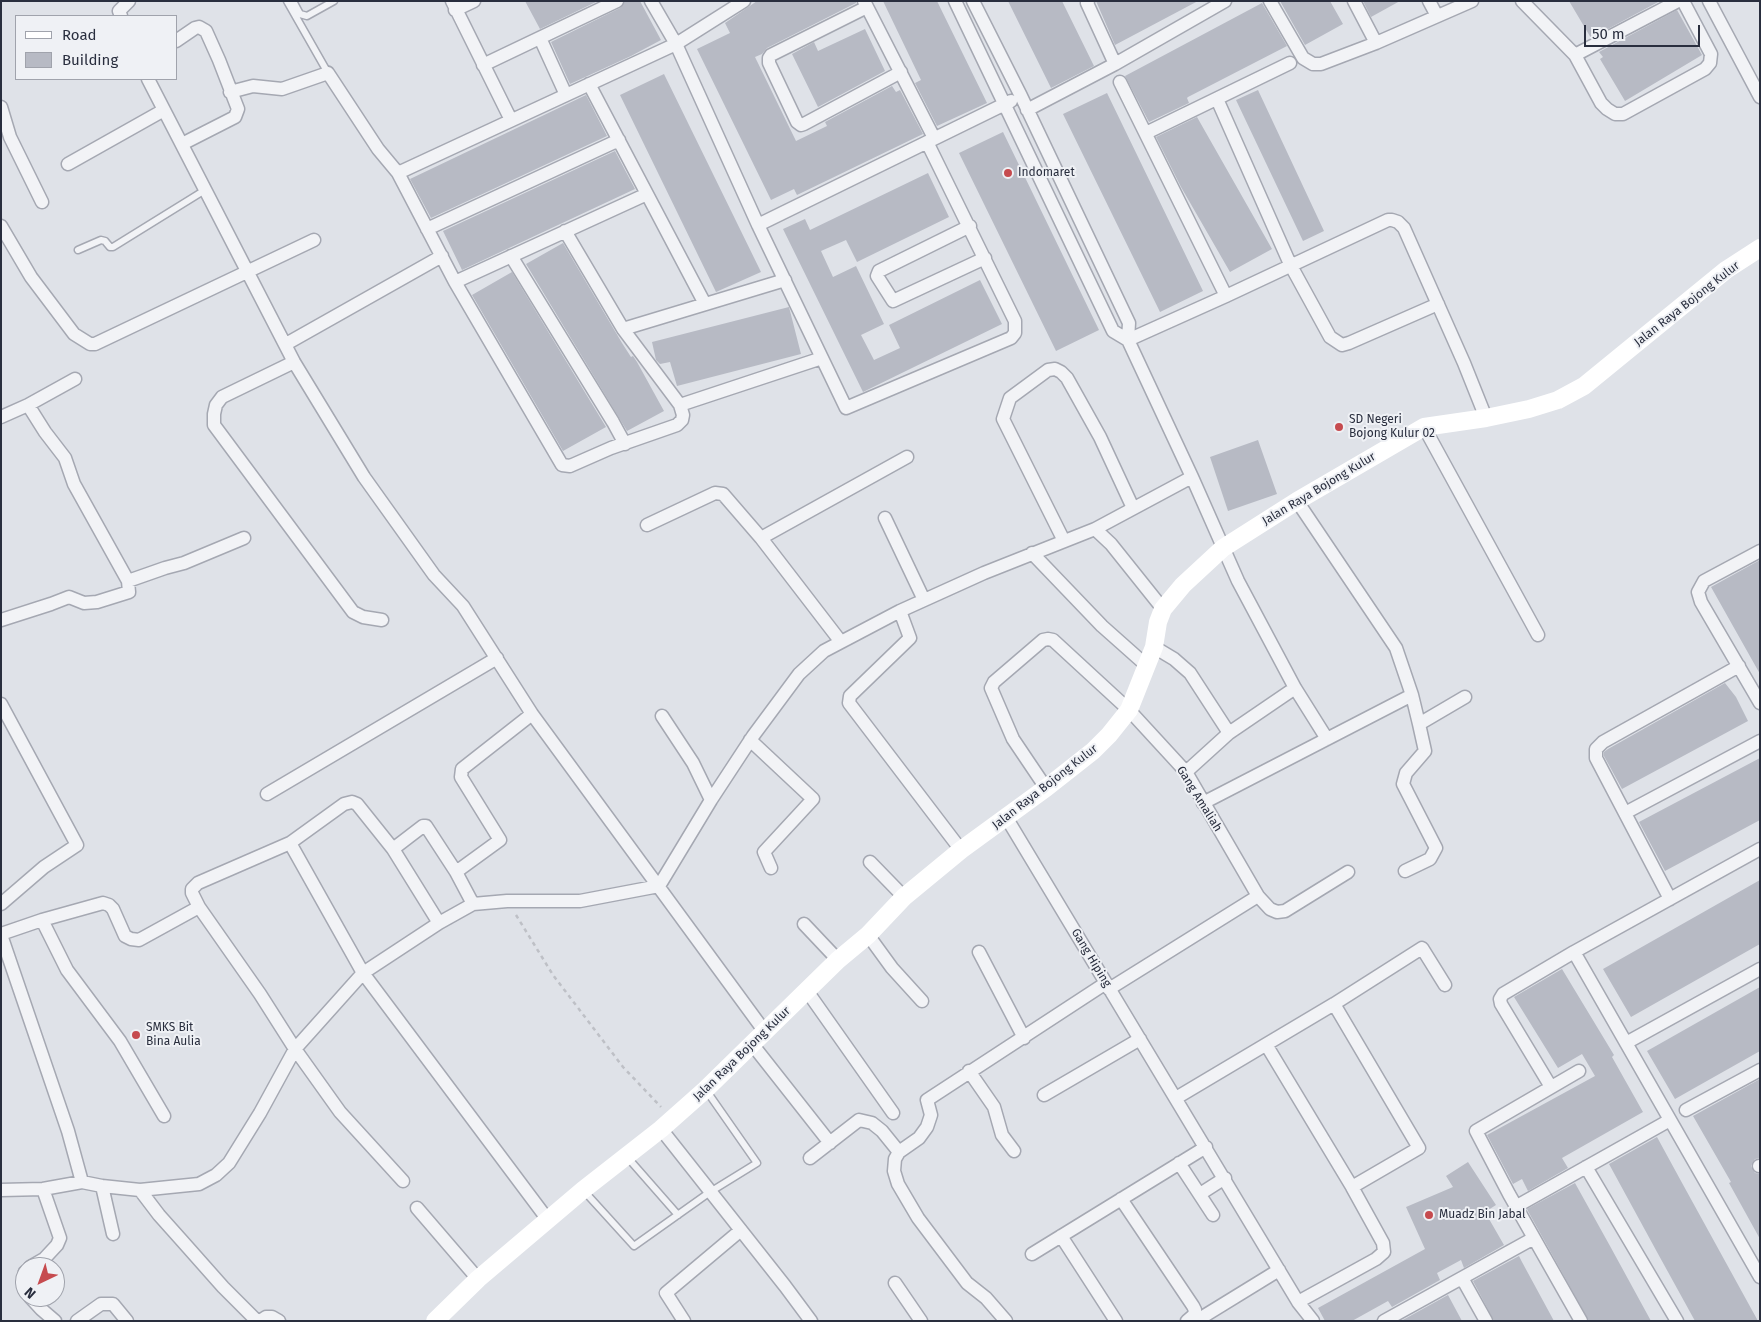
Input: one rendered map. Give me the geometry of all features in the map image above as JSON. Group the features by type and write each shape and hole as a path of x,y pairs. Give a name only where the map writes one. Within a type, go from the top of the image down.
{"main road":[{"name":"Jalan Raya Bojong Kulur","path":"435,1321 478,1279 583,1190 667,1124 706,1090 838,960 868,935 904,898 962,850 1093,751 1129,710 1154,647 1158,622 1163,609 1182,584 1223,548 1297,501 1424,427 1486,418 1529,409 1558,400 1584,386 1726,270 1758,254"}],"street":[{"path":"121,15 119,11 129,1"},
{"path":"474,1 454,6 510,120"},
{"path":"482,65 617,1"},
{"path":"651,1 676,44 758,225 844,406 848,408 1011,338 1016,328 1015,321 900,72 866,4 771,55 769,58 769,63 797,122 801,125 900,72"},
{"path":"398,173 676,44 744,1"},
{"path":"955,1 1113,331 1128,340"},
{"path":"973,1 1022,96 1129,323 1128,340 1248,601 1295,688 1327,739"},
{"path":"1088,1 1087,3 1115,64"},
{"path":"1027,110 1115,64 1225,1"},
{"path":"1270,1 1303,58 1313,64 1321,64 1376,43 1472,1"},
{"path":"1354,1 1376,43"},
{"path":"1429,1 1437,16"},
{"path":"1575,55 1678,1"},
{"path":"1529,3 1575,55 1600,103 1615,114 1623,114 1705,69 1710,63 1711,54 1684,1"},
{"path":"1709,1 1760,97"},
{"path":"178,39 194,28 202,28 206,31 220,60 230,92 238,109 235,117 182,144"},
{"path":"540,38 566,95"},
{"path":"1146,133 1290,63"},
{"path":"230,92 253,86 282,89 328,72 378,149 398,173 455,282 560,462 570,466 677,424 682,420 683,415 680,405 623,328 565,231"},
{"path":"149,80 294,362 364,477 434,574 463,606 532,714 659,886 830,1143"},
{"path":"1120,82 1226,296"},
{"path":"589,84 705,304"},
{"path":"758,225 1022,96"},
{"path":"1217,99 1290,264 1330,337 1342,345 1381,330 1438,304"},
{"path":"1,107 10,137 42,202"},
{"path":"68,164 164,110"},
{"path":"427,229 619,140"},
{"path":"455,282 647,194"},
{"path":"1128,340 1226,296 1290,264 1388,220 1392,220 1398,222 1404,228 1486,418"},
{"path":"1,226 31,276 74,334 90,344 100,343 247,270 314,240"},
{"path":"970,226 879,271 877,276 893,301 985,258"},
{"path":"286,344 442,256"},
{"path":"511,256 625,444"},
{"path":"623,328 785,280"},
{"path":"680,405 822,358"},
{"path":"294,362 222,397 216,405 214,425 353,612 362,617 382,620"},
{"path":"1064,541 1003,419 1010,398 1048,370 1055,369 1067,378 1100,437 1133,508"},
{"path":"1,417 28,405 75,379"},
{"path":"1,620 69,597 84,604 129,592 128,581 74,484 65,458 45,432 28,405"},
{"path":"1424,427 1538,635"},
{"path":"761,538 907,457"},
{"path":"1,1190 43,1189 82,1182 140,1190 199,1184 216,1175 229,1163 260,1113 295,1050 364,973 439,923 473,904 507,901 580,901 659,886 710,800 750,740 799,674 824,651 924,600 1032,553 1095,529 1192,476"},
{"path":"647,525 715,493 723,494 761,538 841,642"},
{"path":"1297,501 1396,648 1412,695 1425,751 1406,773 1403,784 1436,848 1430,859 1405,871"},
{"path":"885,518 924,600"},
{"path":"1095,529 1111,544 1163,609"},
{"path":"128,581 184,563 244,538"},
{"path":"1760,551 1704,581 1698,592 1701,602 1760,703"},
{"path":"1032,553 1102,626 1147,666"},
{"path":"900,611 910,638 850,696 849,704 962,850"},
{"name":"Gang Amaliah","path":"1046,788 1013,739 992,688 994,682 1043,640 1050,640 1129,710 1186,772 1258,896"},
{"path":"1154,647 1174,659 1190,673 1229,733"},
{"path":"267,794 497,658"},
{"path":"1670,899 1596,758 1596,749 1603,742 1739,666"},
{"path":"1186,772 1229,733 1295,688"},
{"path":"1203,803 1412,695"},
{"path":"1420,724 1465,697"},
{"path":"1,704 77,845 44,866 1,904"},
{"path":"456,872 500,840 461,777 462,768 532,714"},
{"path":"662,716 693,763 710,800"},
{"path":"750,740 813,799 764,852 771,868"},
{"path":"1625,813 1760,741"},
{"path":"403,1181 340,1112 295,1050 260,994 199,907 192,893 194,885 290,843 344,804 352,802 357,804 393,850 439,923"},
{"name":"Gang Hiping","path":"1006,817 1298,1302 1313,1321"},
{"path":"393,850 423,826 426,826 456,872 473,904"},
{"path":"290,843 364,973 548,1220"},
{"path":"1551,1087 1501,1004 1502,994 1760,849"},
{"path":"870,862 904,898"},
{"path":"1006,1321 986,1298 967,1283 918,1218 898,1184 894,1171 895,1159 899,1152 919,1138 927,1127 931,1115 927,1100 969,1071 1258,896 1270,909 1281,912 1348,872"},
{"path":"82,1182 68,1131 1,934 103,903 109,905 113,910 125,936 139,940 199,907"},
{"path":"42,920 67,970 120,1041 164,1116"},
{"path":"804,924 838,960"},
{"path":"868,935 892,968 922,1001"},
{"path":"1176,1098 1267,1046 1422,948 1445,985"},
{"path":"979,952 1024,1038"},
{"path":"1574,952 1760,1277"},
{"path":"1626,1044 1760,969"},
{"path":"806,991 893,1113"},
{"path":"1334,1004 1419,1148 1352,1187"},
{"path":"1044,1095 1140,1039"},
{"path":"1267,1046 1352,1187 1383,1243 1384,1252 1376,1259 1298,1302"},
{"path":"1686,1110 1760,1070"},
{"path":"969,1071 994,1107 1002,1135 1014,1151"},
{"path":"1579,1071 1476,1131 1581,1321"},
{"path":"810,1158 859,1120 872,1123 882,1131 899,1152"},
{"path":"1517,1206 1670,1120"},
{"path":"667,1124 710,1192 811,1321"},
{"path":"1032,1254 1206,1147"},
{"path":"1179,1163 1213,1215"},
{"path":"1586,1167 1677,1321"},
{"path":"1200,1194 1224,1178"},
{"path":"102,1186 113,1234"},
{"path":"43,1189 60,1238 57,1245 46,1257"},
{"path":"140,1190 223,1287 258,1321 266,1317 272,1317 279,1321"},
{"path":"1121,1200 1193,1306 1195,1310 1194,1315 1187,1321"},
{"path":"417,1208 478,1279"},
{"path":"684,1321 666,1294 741,1230"},
{"path":"1061,1236 1116,1321"},
{"path":"1391,1319 1534,1238"},
{"path":"1196,1321 1279,1270"},
{"path":"1462,1278 1486,1321"},
{"path":"895,1283 921,1321"},
{"path":"77,1321 101,1304 113,1304 128,1321"},
{"path":"39,1307 55,1321"}],"lane":[{"path":"287,1 328,72"},
{"path":"293,1 303,16 307,16 334,1"},
{"path":"78,250 101,240 105,241 110,247 113,247 205,190"},
{"path":"583,1190 634,1246 710,1192 757,1163 706,1090"},
{"path":"626,1156 678,1215"}],"path":[{"path":"507,901 553,975 667,1124"}],"building":[{"path":"525,1 598,1 540,29"},
{"path":"625,1 640,1 661,40 570,84 551,42 620,8"},
{"path":"757,1 856,1 856,3 767,48 762,54 755,57 796,141 827,126 825,122 892,86 896,92 900,90 923,134 797,195 794,189 771,200 697,49 730,33 725,23"},
{"path":"883,1 937,1 987,103 937,126 915,83 921,80"},
{"path":"1008,1 1062,1 1094,66 1051,88"},
{"path":"1096,1 1198,1 1115,45"},
{"path":"1280,1 1330,1 1343,24 1305,45"},
{"path":"1363,1 1400,1 1371,17"},
{"path":"1569,1 1660,1 1591,38"},
{"path":"1262,3 1287,46 1188,97 1189,103 1149,122 1125,76"},
{"path":"1677,10 1702,55 1625,101 1600,59 1603,57 1599,52"},
{"path":"865,29 885,71 818,107 792,54 814,42 818,51"},
{"path":"664,74 761,272 716,292 620,95"},
{"path":"1258,90 1324,231 1303,241 1236,100"},
{"path":"1107,93 1203,291 1160,312 1063,114"},
{"path":"586,95 607,136 431,218 410,179"},
{"path":"1197,117 1272,249 1230,272 1181,187 1156,137"},
{"path":"1003,132 1099,330 1056,351 959,153"},
{"path":"615,151 635,189 462,270 443,231"},
{"path":"928,173 949,217 857,262 846,240 821,251 833,277 856,266 884,324 861,335 874,360 900,348 889,325 980,280 1002,324 863,392 783,229 805,219 810,230"},
{"path":"563,243 622,343 631,357 633,356 637,362 664,411 627,431 526,264"},
{"path":"512,272 606,427 563,451 472,295"},
{"path":"789,307 801,354 677,386 670,362 660,364 656,360 652,342"},
{"path":"1258,440 1277,494 1228,511 1210,457"},
{"path":"1760,560 1760,674 1711,587"},
{"path":"1725,683 1736,697 1748,721 1622,789 1604,756 1604,752"},
{"path":"1760,758 1760,820 1665,871 1639,822"},
{"path":"1760,880 1760,944 1631,1017 1603,969"},
{"path":"1562,969 1614,1055 1612,1057 1643,1112 1562,1158 1568,1168 1528,1191 1522,1179 1513,1184 1487,1135 1595,1076 1582,1054 1558,1068 1514,997"},
{"path":"1760,987 1760,1051 1675,1099 1647,1051"},
{"path":"1760,1079 1760,1158 1755,1159 1751,1166 1755,1173 1760,1174 1760,1239 1729,1183 1731,1182 1693,1116"},
{"path":"1657,1137 1758,1321 1695,1321 1657,1252 1609,1164"},
{"path":"1468,1162 1496,1205 1485,1212 1504,1245 1464,1268 1461,1260 1437,1273 1440,1280 1392,1307 1388,1301 1352,1321 1325,1321 1318,1308 1425,1249 1406,1207 1453,1187 1446,1176"},
{"path":"1575,1183 1651,1321 1589,1321 1529,1213 1527,1209"},
{"path":"1519,1256 1554,1321 1494,1321 1473,1281"},
{"path":"1448,1295 1462,1321 1401,1321"}],"place":[{"name":"Indomaret","path":"1008,173"},
{"name":"SD Negeri Bojong Kulur 02","path":"1339,427"},
{"name":"SMKS Bit Bina Aulia","path":"136,1035"},
{"name":"Muadz Bin Jabal","path":"1429,1215"}]}
